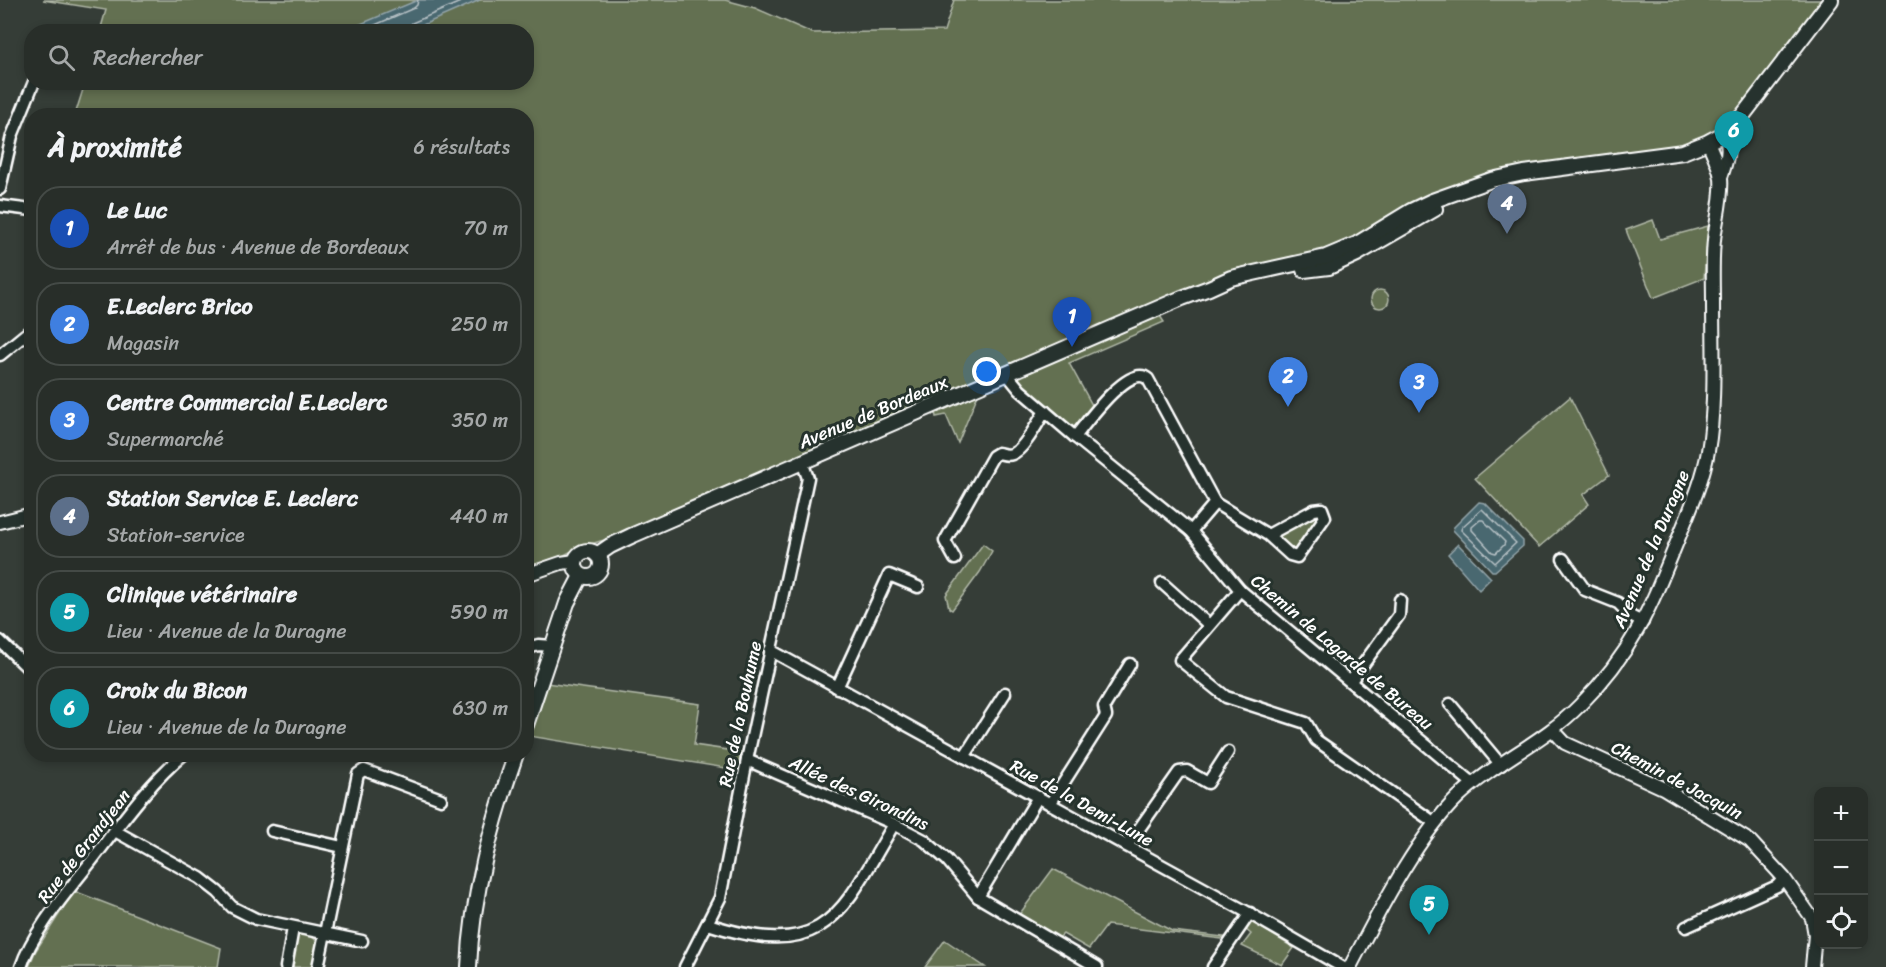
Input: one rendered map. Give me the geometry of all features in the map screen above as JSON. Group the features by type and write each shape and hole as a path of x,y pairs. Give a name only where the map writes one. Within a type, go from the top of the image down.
{"main road":[{"path":"1209,288 1257,277 1329,267 1358,254 1470,190 1520,174 1683,152 1708,142 1725,133 1756,100 1832,0"},
{"name":"Avenue de Bordeaux","path":"597,555 631,536 1182,297 1231,278 1326,257 1357,244 1432,201 1491,180 1520,174"},
{"path":"584,551 597,555 601,563 596,574 589,577 581,576 576,569 575,561 578,555 584,551"},
{"path":"534,701 567,603 581,576"},
{"path":"470,967 472,919 479,881 513,762"}],"street":[{"path":"0,189 12,136 31,90"},
{"name":"Avenue de la Duragne","path":"1350,967 1385,901 1449,806 1473,784 1553,730 1580,706 1615,668 1643,622 1695,495 1708,451 1711,423 1713,272 1721,179 1727,160 1728,140 1725,133"},
{"name":"Avenue de la Duragne","path":"1708,142 1721,179"},
{"path":"0,206 24,209"},
{"path":"0,354 24,335"},
{"name":"Chemin de Lagarde de Bureau","path":"1006,375 1020,390 1075,437 1191,531 1240,590 1473,784"},
{"path":"1075,437 1106,400 1122,385 1138,375 1144,375 1215,503 1268,535 1290,555 1297,557 1324,517 1322,509 1314,510 1268,535"},
{"path":"955,559 945,541 993,456 998,453 1007,456 1020,449 1045,411"},
{"name":"Rue de la Bouhume","path":"685,967 720,898 807,478 802,462"},
{"path":"1191,531 1215,503"},
{"path":"0,522 24,516"},
{"path":"1563,559 1585,590 1618,603 1632,617 1643,622"},
{"path":"534,572 575,561"},
{"path":"837,687 889,575 918,588"},
{"path":"1162,584 1209,625"},
{"path":"1240,590 1180,660 1226,697 1306,723 1316,740 1435,824"},
{"path":"1351,681 1399,615 1400,600"},
{"path":"0,640 24,664"},
{"path":"534,646 552,646"},
{"name":"Rue de la Demi-Lune","path":"770,650 1250,913 1342,967"},
{"path":"1050,804 1106,716 1104,708 1130,664"},
{"path":"964,757 1005,693"},
{"path":"1450,704 1501,765"},
{"name":"Chemin de Jacquin","path":"1553,730 1565,742 1663,788 1739,833 1760,850 1784,878 1812,918 1815,935 1812,967"},
{"path":"1127,846 1179,772 1187,771 1208,783 1228,752"},
{"name":"Allée des Girondins","path":"747,760 894,824 924,840 948,860 978,897 1097,967"},
{"name":"Rue de Grandjean","path":"21,967 36,937 70,888 174,762"},
{"path":"318,967 358,774 364,770 441,799"},
{"path":"978,897 1038,797"},
{"path":"708,924 749,936 770,938 799,936 822,926 844,905 894,824"},
{"path":"115,831 200,878 232,907 256,919 362,941"},
{"path":"272,831 342,847"},
{"path":"1686,927 1777,886 1784,878"},
{"path":"1213,967 1250,913"},
{"path":"286,967 293,928"}],"green space":[{"path":"43,0 725,0 755,8 812,33 944,31 954,0 1831,0 1756,100 1708,142 1524,173 1470,190 1329,267 1257,277 1224,286 631,536 586,545 534,573 534,108 77,108 83,90 534,90 534,24 102,24 106,10"},
{"path":"1653,220 1660,239 1708,226 1704,278 1653,298 1626,230"},
{"path":"1380,290 1386,293 1389,299 1386,305 1380,308 1374,305 1371,299 1374,293"},
{"path":"1160,316 1164,322 1069,363 1093,407 1075,428 1022,384 1017,384 1017,376"},
{"path":"978,394 958,443 946,415 936,417 935,412"},
{"path":"1570,397 1609,475 1583,495 1589,504 1539,547 1475,478"},
{"path":"1315,513 1319,514 1319,517 1297,550 1280,539 1279,534"},
{"path":"983,544 992,551 980,572 952,610 949,608 946,595"},
{"path":"546,683 700,704 694,745 741,752 738,770 534,737 534,720"},
{"path":"1053,869 1172,931 1224,937 1222,939 1107,925 1089,949 1063,934 1057,940 1018,916"},
{"path":"74,891 221,948 218,967 29,967 35,952"},
{"path":"1249,920 1294,948 1282,965 1242,946 1251,934 1244,928"},
{"path":"296,933 313,937 317,942 312,967 290,967"},
{"path":"945,940 985,967 925,967"}],"water":[{"path":"418,0 480,0 425,24 361,24"},
{"path":"1479,502 1485,503 1523,541 1523,546 1495,571 1492,571 1453,530"},
{"path":"1458,544 1491,578 1479,590 1448,554"}],"place":[{"name":"Croix du Bicon","path":"1734,161"},
{"name":"Station Service E. Leclerc","path":"1507,234"},
{"name":"Le Luc","path":"1072,347"},
{"name":"E.Leclerc Brico","path":"1288,407"},
{"name":"Centre Commercial E.Leclerc","path":"1419,413"},
{"name":"Clinique vétérinaire","path":"1429,935"}]}
